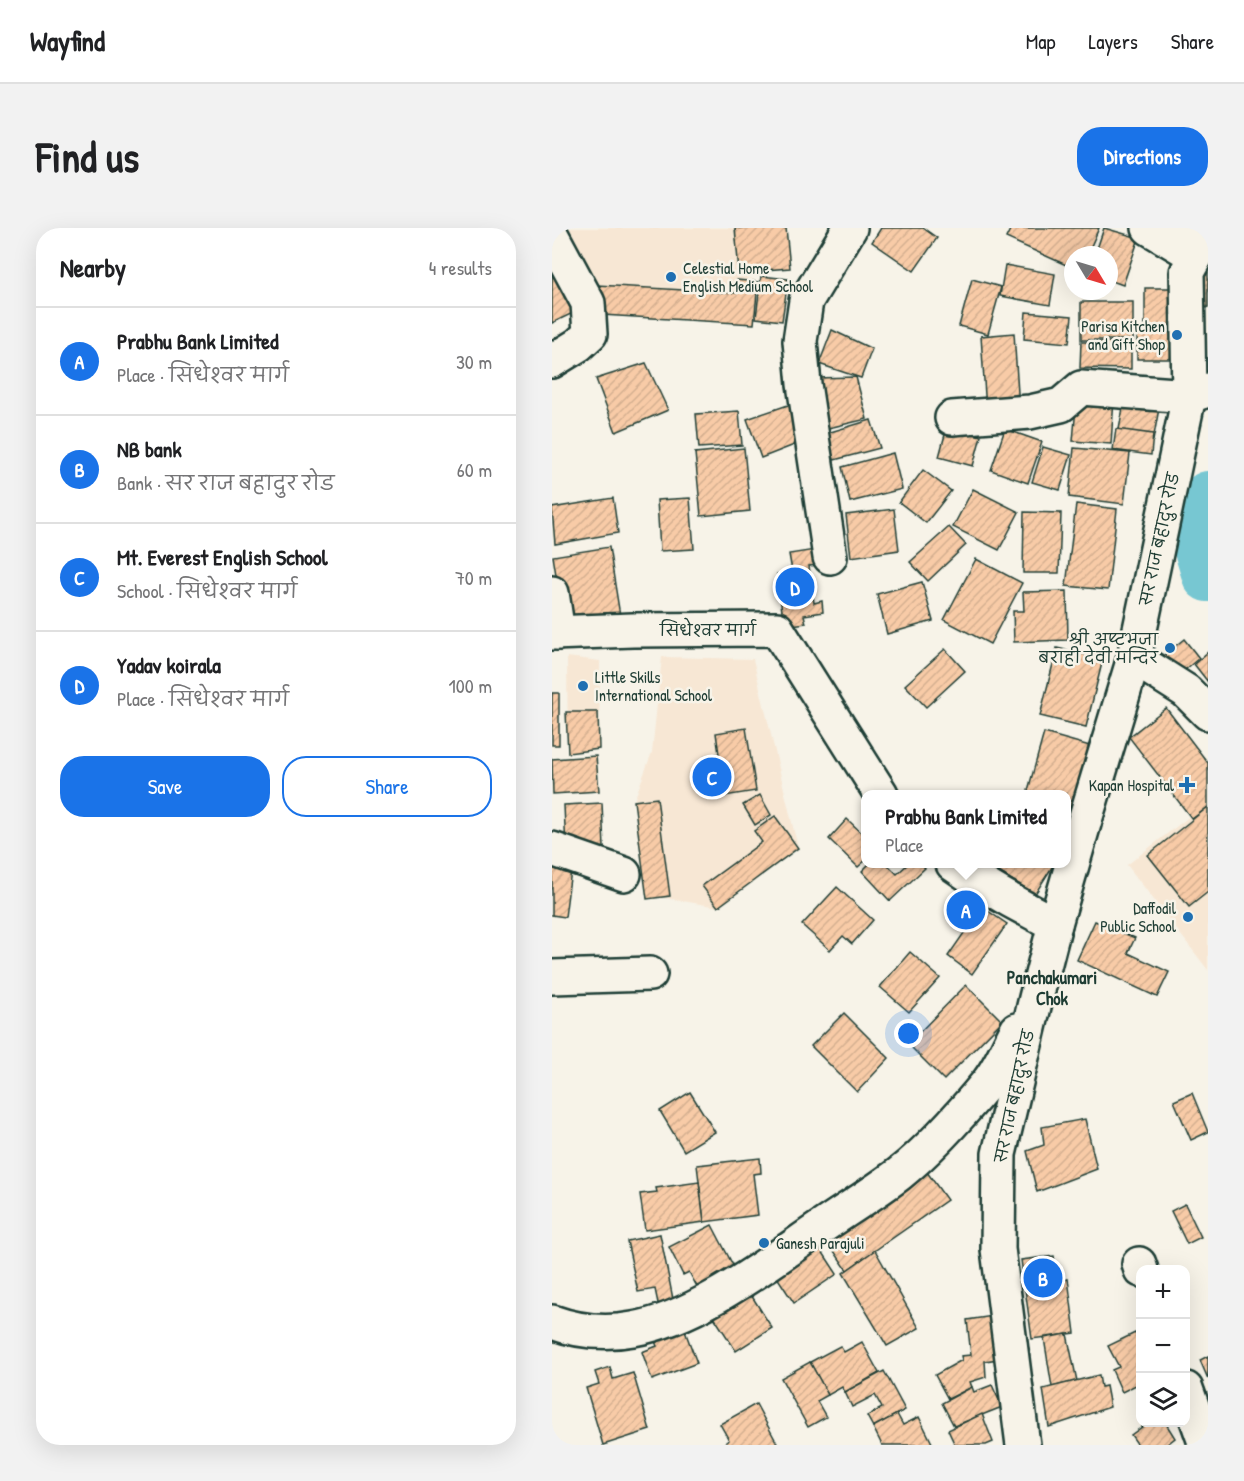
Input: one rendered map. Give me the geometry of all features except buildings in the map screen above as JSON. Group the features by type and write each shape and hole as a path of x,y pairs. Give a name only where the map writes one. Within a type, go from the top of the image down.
{"street":[{"path":"830,557 804,384 800,341 806,301 850,228"},
{"path":"1149,228 1195,242"},
{"path":"552,236 588,303 590,334 578,345 552,361"},
{"name":"सर राज बहादुर रोड","path":"1071,867 1134,658 1198,393 1186,272 1195,242"},
{"path":"952,418 1030,412 1061,405 1081,388 1198,393"},
{"path":"552,593 555,633"},
{"name":"सिधेश्वर मार्ग","path":"555,633 777,629 878,790"},
{"path":"1134,658 1186,691 1208,713"},
{"path":"552,849 624,874"},
{"path":"959,868 989,889 1055,924"},
{"name":"सर राज बहादुर रोड","path":"1023,1445 998,1249 999,1154 1036,998 1071,868"},
{"path":"552,977 650,974"},
{"path":"552,1322 570,1329 612,1332 634,1329 696,1307 746,1279 900,1173 937,1138 989,1080 1036,998"},
{"path":"1190,1402 1206,1445"}],"shaded area":[{"name":"Celestial Home English Medium School","path":"566,228 735,228 739,272 758,282 754,324 597,285"},
{"name":"Little Skills International School","path":"567,657 600,661 599,749 568,753"},
{"path":"662,657 753,659 798,848 718,907 659,897 647,899 634,801 652,752"},
{"name":"Daffodil Public School","path":"1208,802 1208,970 1127,865"}],"waterway":[{"path":"1208,497 1197,540 1208,576"}],"place":[{"name":"Celestial Home English Medium School","path":"671,277"},
{"name":"Parisa Kitchen and Gift Shop","path":"1177,335"},
{"name":"Yadav koirala","path":"795,587"},
{"name":"श्री अष्टभुजा बराही देवी मन्दिर","path":"1170,648"},
{"name":"Little Skills International School","path":"583,686"},
{"name":"Mt. Everest English School","path":"712,777"},
{"name":"Kapan Hospital","path":"1187,785"},
{"name":"Prabhu Bank Limited","path":"966,910"},
{"name":"Daffodil Public School","path":"1188,917"},
{"name":"Ganesh Parajuli","path":"764,1243"},
{"name":"NB bank","path":"1043,1278"}],"district":[{"name":"Panchakumari Chok","path":"1052,987"}]}
